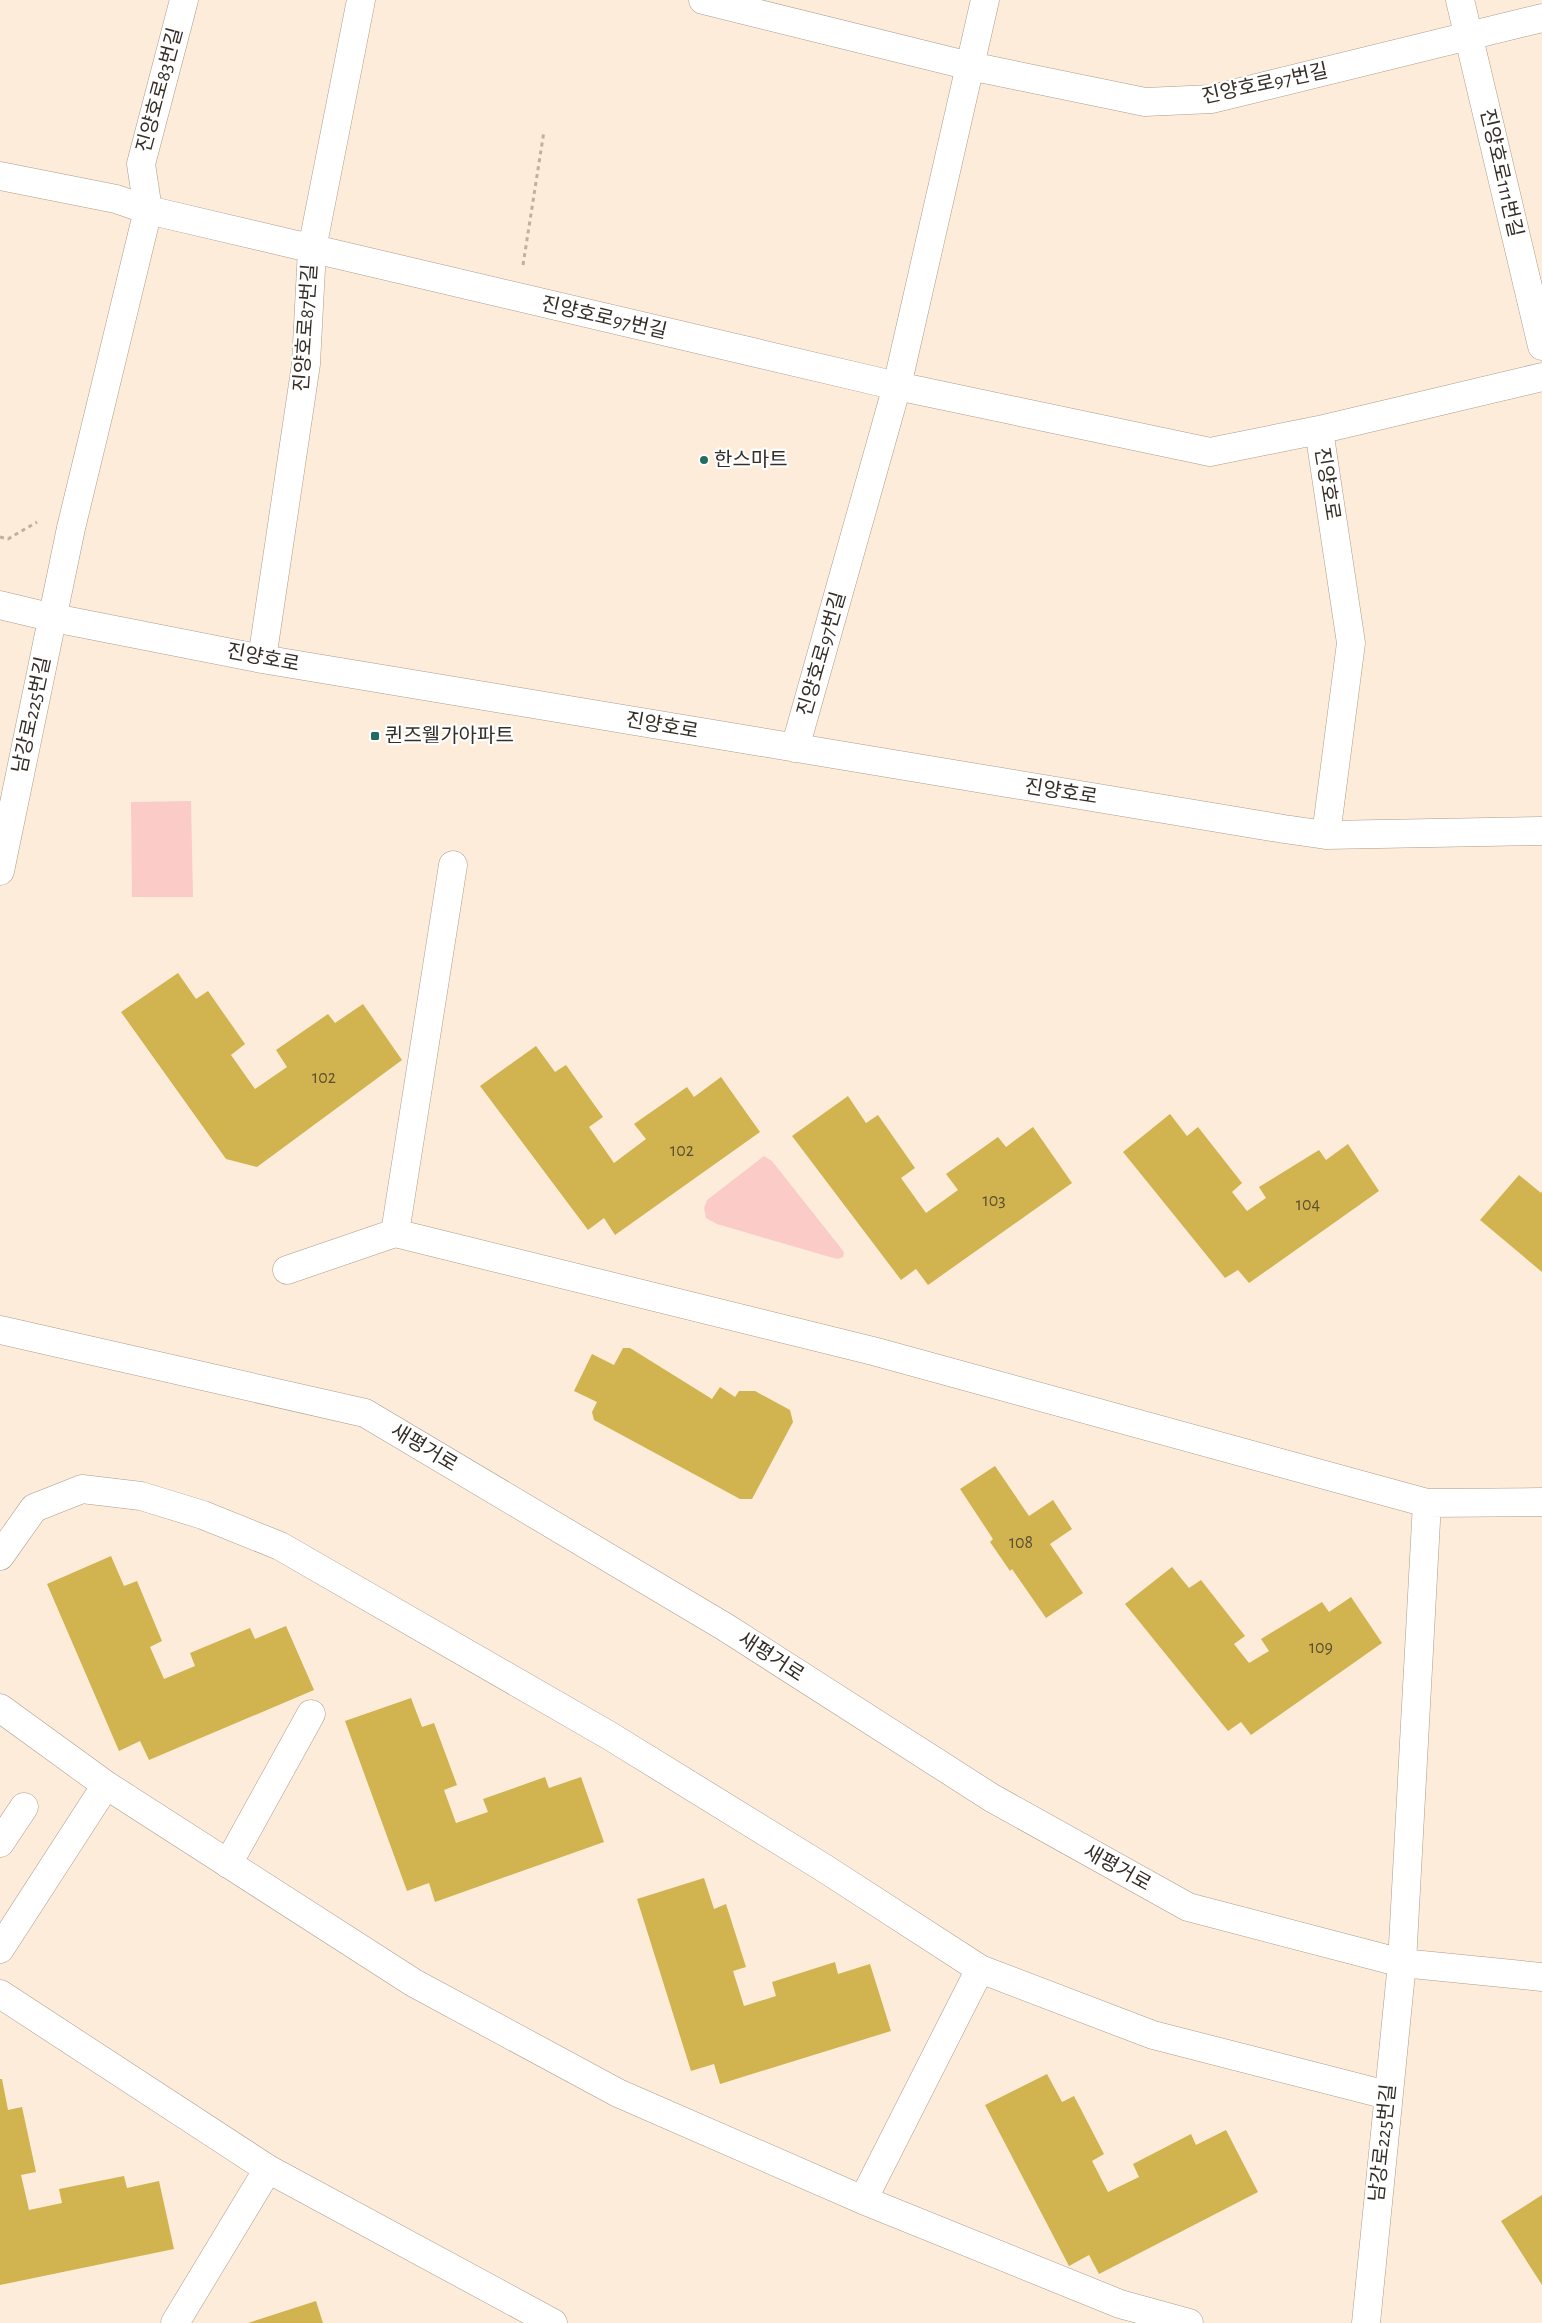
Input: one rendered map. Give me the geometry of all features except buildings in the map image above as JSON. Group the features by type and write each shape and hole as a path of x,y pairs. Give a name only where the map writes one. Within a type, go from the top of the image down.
{"street":[{"name":"진양호로83번길","path":"148,210 141,164 184,0"},
{"name":"진양호로87번길","path":"262,659 306,364 312,249 361,0"},
{"name":"진양호로97번길","path":"703,0 970,66 1145,102 1212,99 1542,18"},
{"name":"진양호로97번길","path":"795,748 897,386 985,0"},
{"name":"진양호로111번길","path":"1460,0 1542,346"},
{"name":"진양호로97번길","path":"0,176 116,199 148,210 897,386"},
{"name":"남강로225번길","path":"0,870 54,618 71,528 148,210"},
{"path":"897,386 1210,452 1319,430 1542,377"},
{"name":"진양호로","path":"1319,430 1351,643 1326,835"},
{"name":"진양호로","path":"0,605 54,618 262,659 1326,835 1542,831"},
{"path":"395,1234 453,865"},
{"path":"287,1270 395,1234 873,1351 1427,1503 1542,1502"},
{"name":"새평거로","path":"0,1330 365,1413 726,1627 992,1798 1188,1907 1402,1963 1542,1977"},
{"path":"0,1556 34,1508 82,1489 140,1496 203,1514 280,1546 652,1761 824,1868 980,1969 1153,2035 1387,2095"},
{"name":"남강로225번길","path":"1366,2323 1387,2095 1402,1963 1427,1503"},
{"path":"0,1708 106,1785 414,1983 618,2094 863,2200 1120,2304 1189,2323"},
{"path":"228,1864 311,1714"},
{"path":"0,1949 106,1785"},
{"path":"0,1843 24,1808"},
{"path":"863,2200 980,1969"},
{"path":"0,1994 268,2169 553,2323"},
{"path":"175,2323 268,2169"}],"path":[{"path":"518,298 544,131"},
{"path":"0,537 8,539"}],"shaded area":[{"path":"191,801 193,897 132,897 131,802"},
{"path":"764,1156 772,1161 844,1252 843,1257 838,1259 830,1257 717,1224 706,1218 704,1208 707,1200"}],"place":[{"name":"한스마트","path":"704,460"},
{"name":"퀸즈웰가아파트","path":"375,736"}]}
